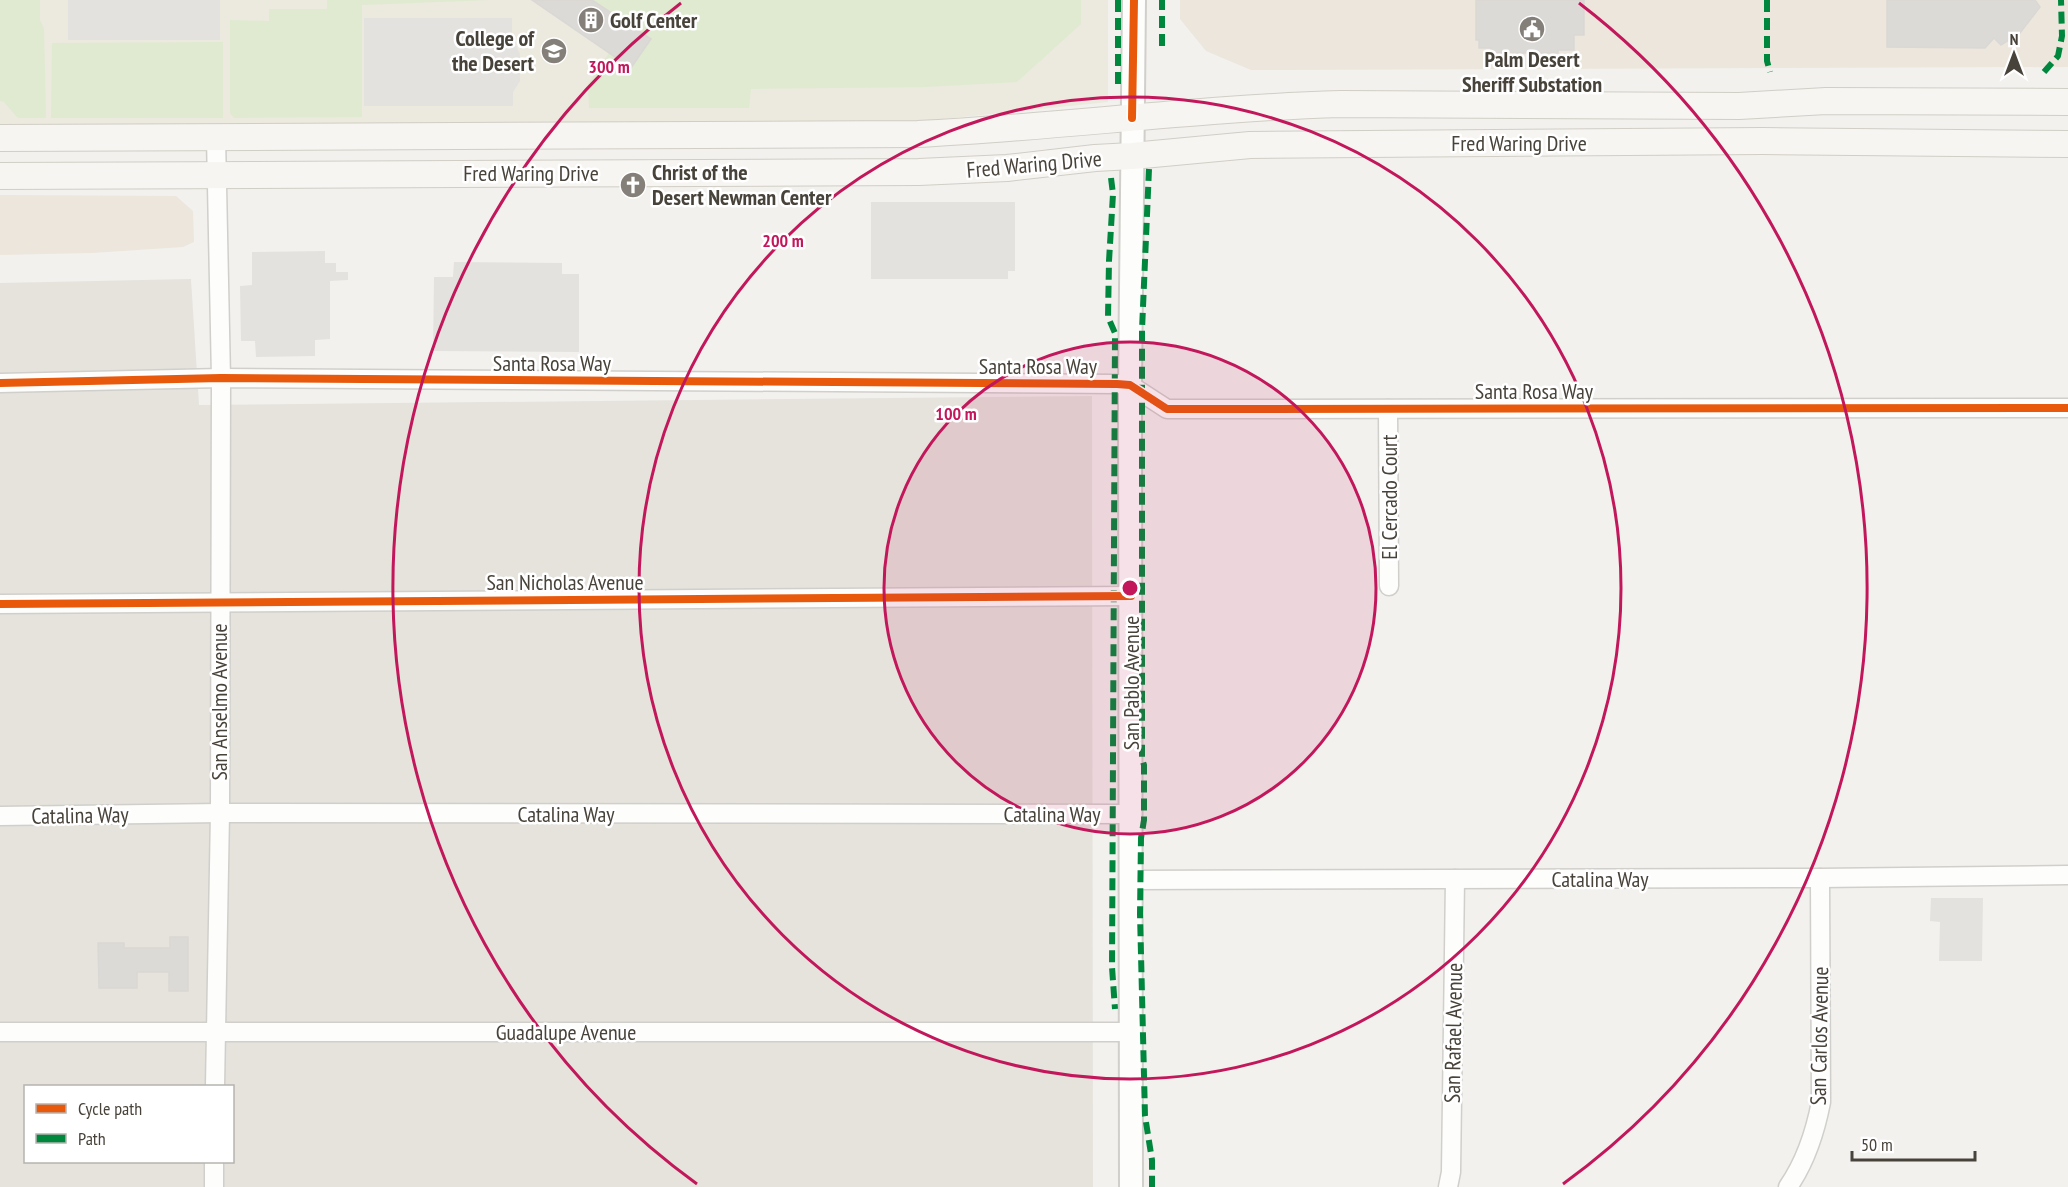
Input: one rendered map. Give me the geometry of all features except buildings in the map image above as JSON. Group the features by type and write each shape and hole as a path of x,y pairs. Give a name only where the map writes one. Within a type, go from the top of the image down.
{"main road":[{"name":"Fred Waring Drive","path":"0,138 918,134 1006,129 1132,117 1341,104 1739,106 1826,101 2068,102"},
{"name":"Fred Waring Drive","path":"0,176 919,172 997,168 1262,145 1763,141 2068,144"}],"street":[{"name":"San Pablo Avenue","path":"1131,1187 1130,385 1134,0"},
{"name":"San Anselmo Avenue","path":"215,1085 220,813 221,378 216,137"},
{"name":"Santa Rosa Way","path":"0,383 221,378 1130,385 1167,410 2068,408"},
{"name":"El Cercado Court","path":"1388,409 1389,586"},
{"name":"San Nicholas Avenue","path":"0,604 1131,596"},
{"name":"Catalina Way","path":"0,816 220,813 1131,814"},
{"name":"Catalina Way","path":"1131,880 2068,875"},
{"name":"San Carlos Avenue","path":"1788,1187 1803,1162 1816,1131 1821,1102 1820,878"},
{"name":"San Rafael Avenue","path":"1448,1187 1451,1172 1455,879"},
{"name":"Guadalupe Avenue","path":"0,1032 1131,1032"},
{"path":"214,1163 214,1187"}],"shaded area":[{"name":"College of the Desert","path":"0,0 1108,0 1108,102 913,122 0,125"},
{"path":"68,0 220,0 220,40 68,40"},
{"path":"1180,0 2068,0 2068,67 1251,70 1206,51 1180,19"},
{"path":"364,18 512,18 512,37 520,54 520,81 513,92 513,106 364,106"},
{"path":"0,195 176,196 193,211 194,242 183,247 92,253 0,255"},
{"path":"871,202 1015,202 1015,271 1008,271 1008,279 871,279"},
{"path":"325,251 325,263 336,263 336,272 348,272 348,280 330,281 330,339 315,340 315,356 256,357 255,341 241,341 240,286 252,285 252,252"},
{"path":"454,262 562,263 562,274 579,274 579,352 433,351 434,277 453,277"},
{"path":"191,279 199,405 1092,396 1093,1187 0,1187 0,283"},
{"path":"1931,898 1983,898 1982,961 1939,961 1940,922 1930,921"}],"green space":[{"path":"0,0 40,0 40,20 44,29 46,118 18,118 4,102 0,101"},
{"path":"327,0 490,0 362,5 362,117 234,118 230,113 230,20 269,21 269,9 327,9"},
{"path":"592,0 1081,0 1081,24 1017,82 925,87 751,89 749,108 589,108 588,84 609,53 631,68 651,39"},
{"path":"223,42 223,118 51,118 52,43"}],"marked path":[{"path":"1118,0 1118,87"},
{"path":"1162,0 1162,46"},
{"path":"1767,0 1767,61 1770,72"},
{"path":"2044,72 2058,56 2062,36 2061,0"},
{"path":"1149,169 1142,330 1144,820 1141,838 1140,914 1145,1116 1152,1160 1152,1187"},
{"path":"1111,178 1113,194 1108,317 1115,333 1112,967 1115,1009"}],"cycle path":[{"path":"1132,118 1134,0"},
{"path":"0,383 221,378 1117,384 1130,385 1167,409 2068,408"},
{"path":"0,604 1131,596"}],"place":[{"name":"Golf Center","path":"591,20"},
{"name":"Palm Desert Sheriff Substation","path":"1532,29"},
{"name":"College of the Desert","path":"554,51"},
{"name":"Christ of the Desert Newman Center","path":"633,185"}]}
